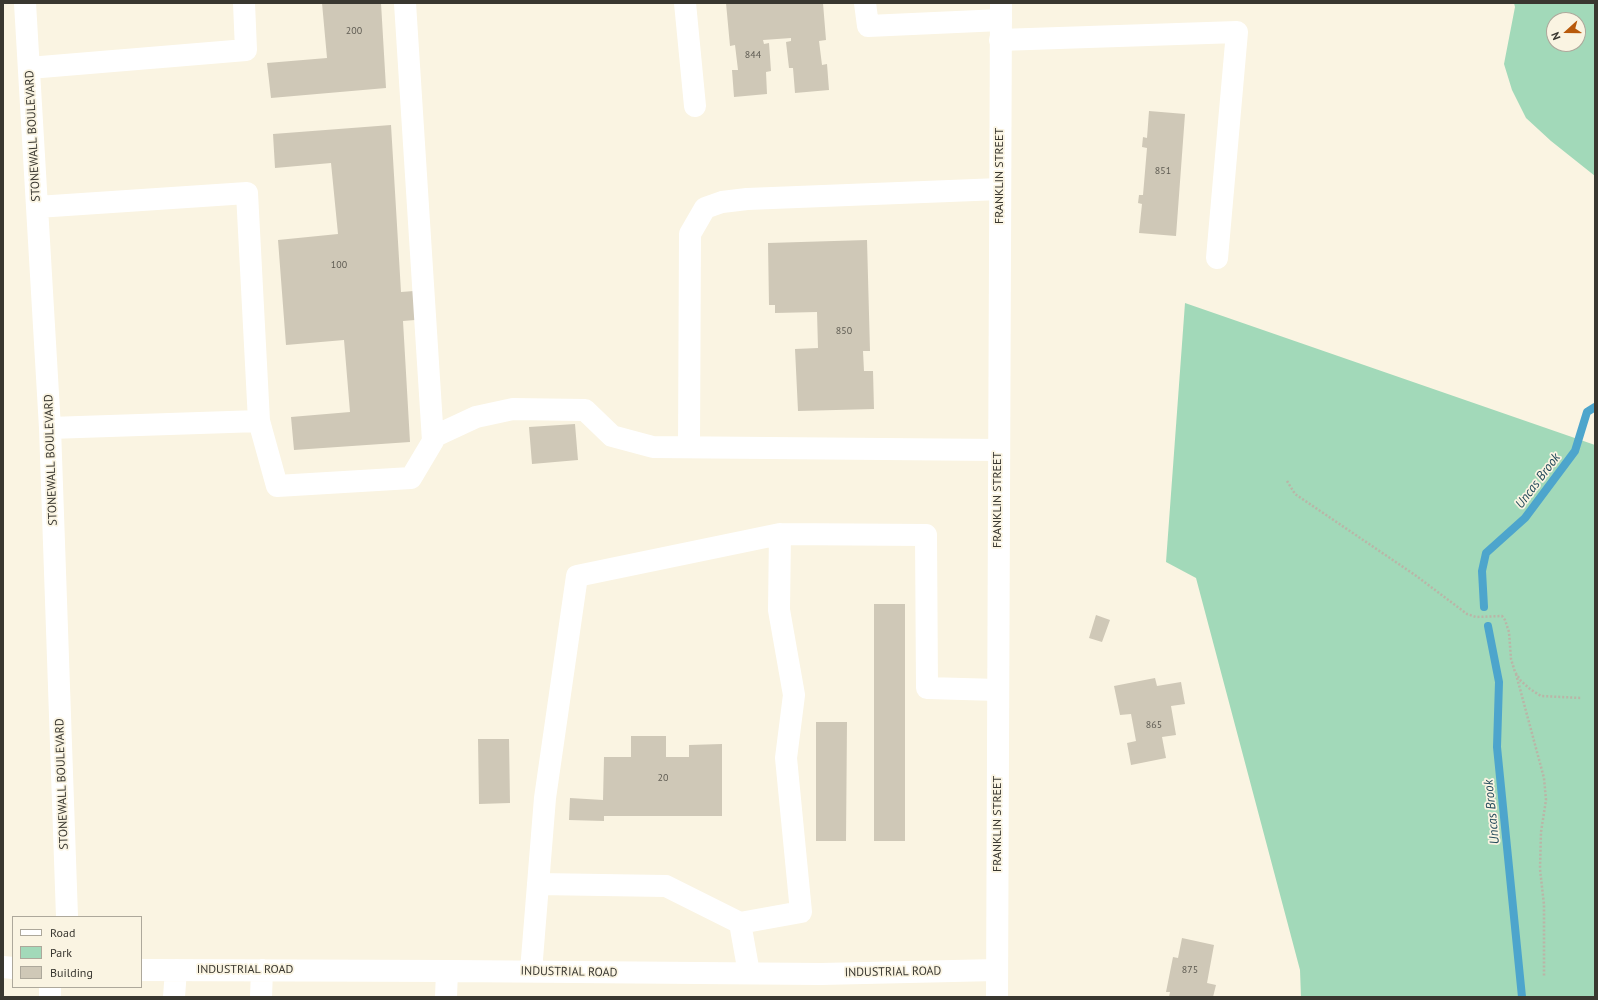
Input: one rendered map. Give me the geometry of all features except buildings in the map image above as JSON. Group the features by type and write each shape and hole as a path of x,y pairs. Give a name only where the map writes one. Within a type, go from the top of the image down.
{"street":[{"name":"STONEWALL BOULEVARD","path":"25,3 50,428 67,916"},
{"path":"29,68 246,50 244,3"},
{"path":"37,207 247,193 259,421 277,486 411,478 433,441 433,437 405,3"},
{"path":"685,3 695,106"},
{"path":"865,3 868,26 1001,21 1236,32 1217,258"},
{"name":"FRANKLIN STREET","path":"997,997 1001,21"},
{"path":"689,447 690,234 705,208 722,202 747,199 1000,189"},
{"path":"433,437 476,417 513,409 585,410 612,436 653,447 999,450"},
{"path":"50,428 259,421"},
{"path":"531,971 545,798 577,576 780,534 926,535 927,688 998,690"},
{"path":"538,884 666,886 740,923 801,912 786,758 794,695 779,610 780,534"},
{"path":"740,923 749,973"},
{"name":"INDUSTRIAL ROAD","path":"142,970 531,971 821,974 997,970"},
{"path":"174,997 176,970"},
{"path":"261,997 262,970"},
{"path":"446,997 447,971"}],"path":[{"path":"1287,482 1295,494 1416,575 1467,614 1476,617 1495,615 1502,616 1505,620 1509,632 1511,659 1544,778 1546,800 1541,832 1540,869 1544,905 1544,977"},
{"path":"1515,672 1521,682 1542,696 1581,698"}],"green space":[{"path":"1514,3 1595,3 1595,176 1551,141 1526,118 1512,90 1504,64 1515,7"},
{"path":"1185,303 1595,445 1595,997 1301,997 1300,970 1196,578 1166,562"}],"waterway":[{"name":"Uncas Brook","path":"1484,607 1482,571 1486,553 1525,518 1575,451 1587,412 1595,407"},
{"name":"Uncas Brook","path":"1488,626 1499,682 1497,747 1522,997"}]}
